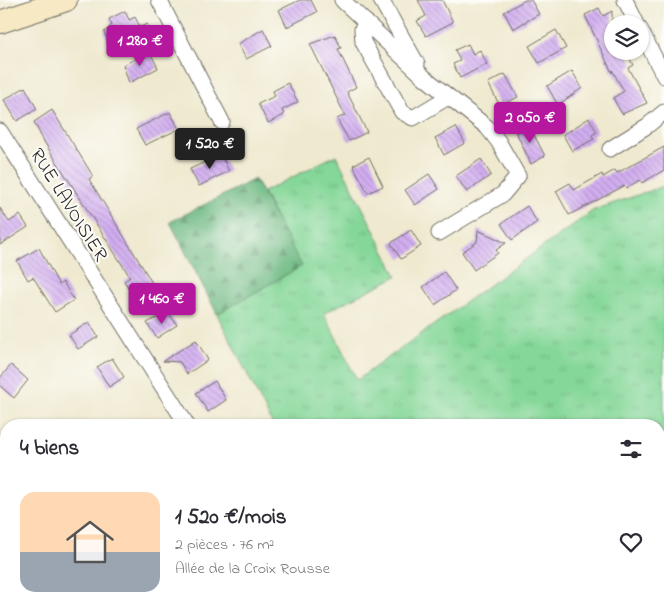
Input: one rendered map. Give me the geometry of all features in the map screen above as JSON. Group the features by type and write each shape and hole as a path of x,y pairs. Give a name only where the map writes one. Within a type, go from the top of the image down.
{"main road":[{"path":"0,22 66,0"}],"street":[{"path":"159,0 222,122"},
{"path":"342,0 424,77 487,127 498,140 518,176 504,194 439,233"},
{"path":"381,0 424,77"},
{"path":"625,0 632,15"},
{"path":"366,22 362,29 363,42 402,112 413,118 448,97"},
{"path":"649,47 664,76"},
{"path":"610,149 647,126 664,112"},
{"name":"RUE LAVOISIER","path":"0,131 182,419"}],"green space":[{"path":"336,155 397,276 324,313 357,380 594,210 664,186 664,419 270,419 217,314 301,266 263,192"},
{"path":"255,179 302,266 217,314 170,222"}],"building":[{"path":"300,0 311,0 317,12 287,27 279,10"},
{"path":"418,0 442,0 453,22 426,36 417,21 426,16"},
{"path":"525,0 531,0 539,14 513,29 504,12"},
{"path":"599,8 604,15 604,56 585,15"},
{"path":"125,11 129,20 135,17 140,27 147,24 154,37 141,44 136,34 116,44 115,41 109,44 104,32 112,25 109,19"},
{"path":"263,29 272,46 246,59 238,44"},
{"path":"556,30 566,48 539,63 529,46"},
{"path":"335,35 341,48 338,49 356,87 347,92 367,132 349,141 337,119 345,115 310,44"},
{"path":"468,44 473,54 480,50 487,64 460,78 453,64 460,61 455,50"},
{"path":"150,52 158,68 129,83 123,65"},
{"path":"606,60 630,60 633,65 628,68 647,103 622,114 613,98 624,91 612,70 612,73"},
{"path":"572,71 582,88 558,105 547,86"},
{"path":"505,74 518,97 500,106 488,83"},
{"path":"288,83 298,102 282,110 284,115 268,123 258,104 275,96 273,91"},
{"path":"25,87 37,109 17,121 4,100"},
{"path":"52,110 93,176 89,179 154,286 135,298 124,281 130,277 43,140 34,122"},
{"path":"170,112 179,129 145,145 136,129"},
{"path":"589,118 597,132 592,135 594,139 572,151 563,135"},
{"path":"529,125 545,156 531,164 516,132"},
{"path":"456,127 465,143 444,155 435,138"},
{"path":"664,147 664,170 642,183 640,180 626,188 624,186 569,215 556,191 570,183 574,190 602,174 603,177 615,170 617,173"},
{"path":"221,155 229,171 199,186 190,169"},
{"path":"369,157 383,186 368,193 353,165"},
{"path":"481,159 491,175 467,192 456,176"},
{"path":"429,174 439,189 415,205 405,190"},
{"path":"527,206 537,222 512,240 501,224"},
{"path":"0,208 9,222 20,215 28,227 0,245"},
{"path":"411,230 421,246 401,259 391,243"},
{"path":"478,230 506,243 496,250 498,253 474,270 462,252 477,242"},
{"path":"39,248 59,285 63,282 74,300 55,312 33,277 28,280 17,261"},
{"path":"444,272 456,290 435,305 423,287"},
{"path":"168,312 177,325 157,338 147,323"},
{"path":"89,322 98,337 78,349 69,335"},
{"path":"196,340 208,360 187,374 180,362 163,361"},
{"path":"112,358 124,377 109,387 97,367"},
{"path":"11,365 28,380 14,398 0,386 0,378"},
{"path":"215,381 226,400 208,412 196,393"}]}
